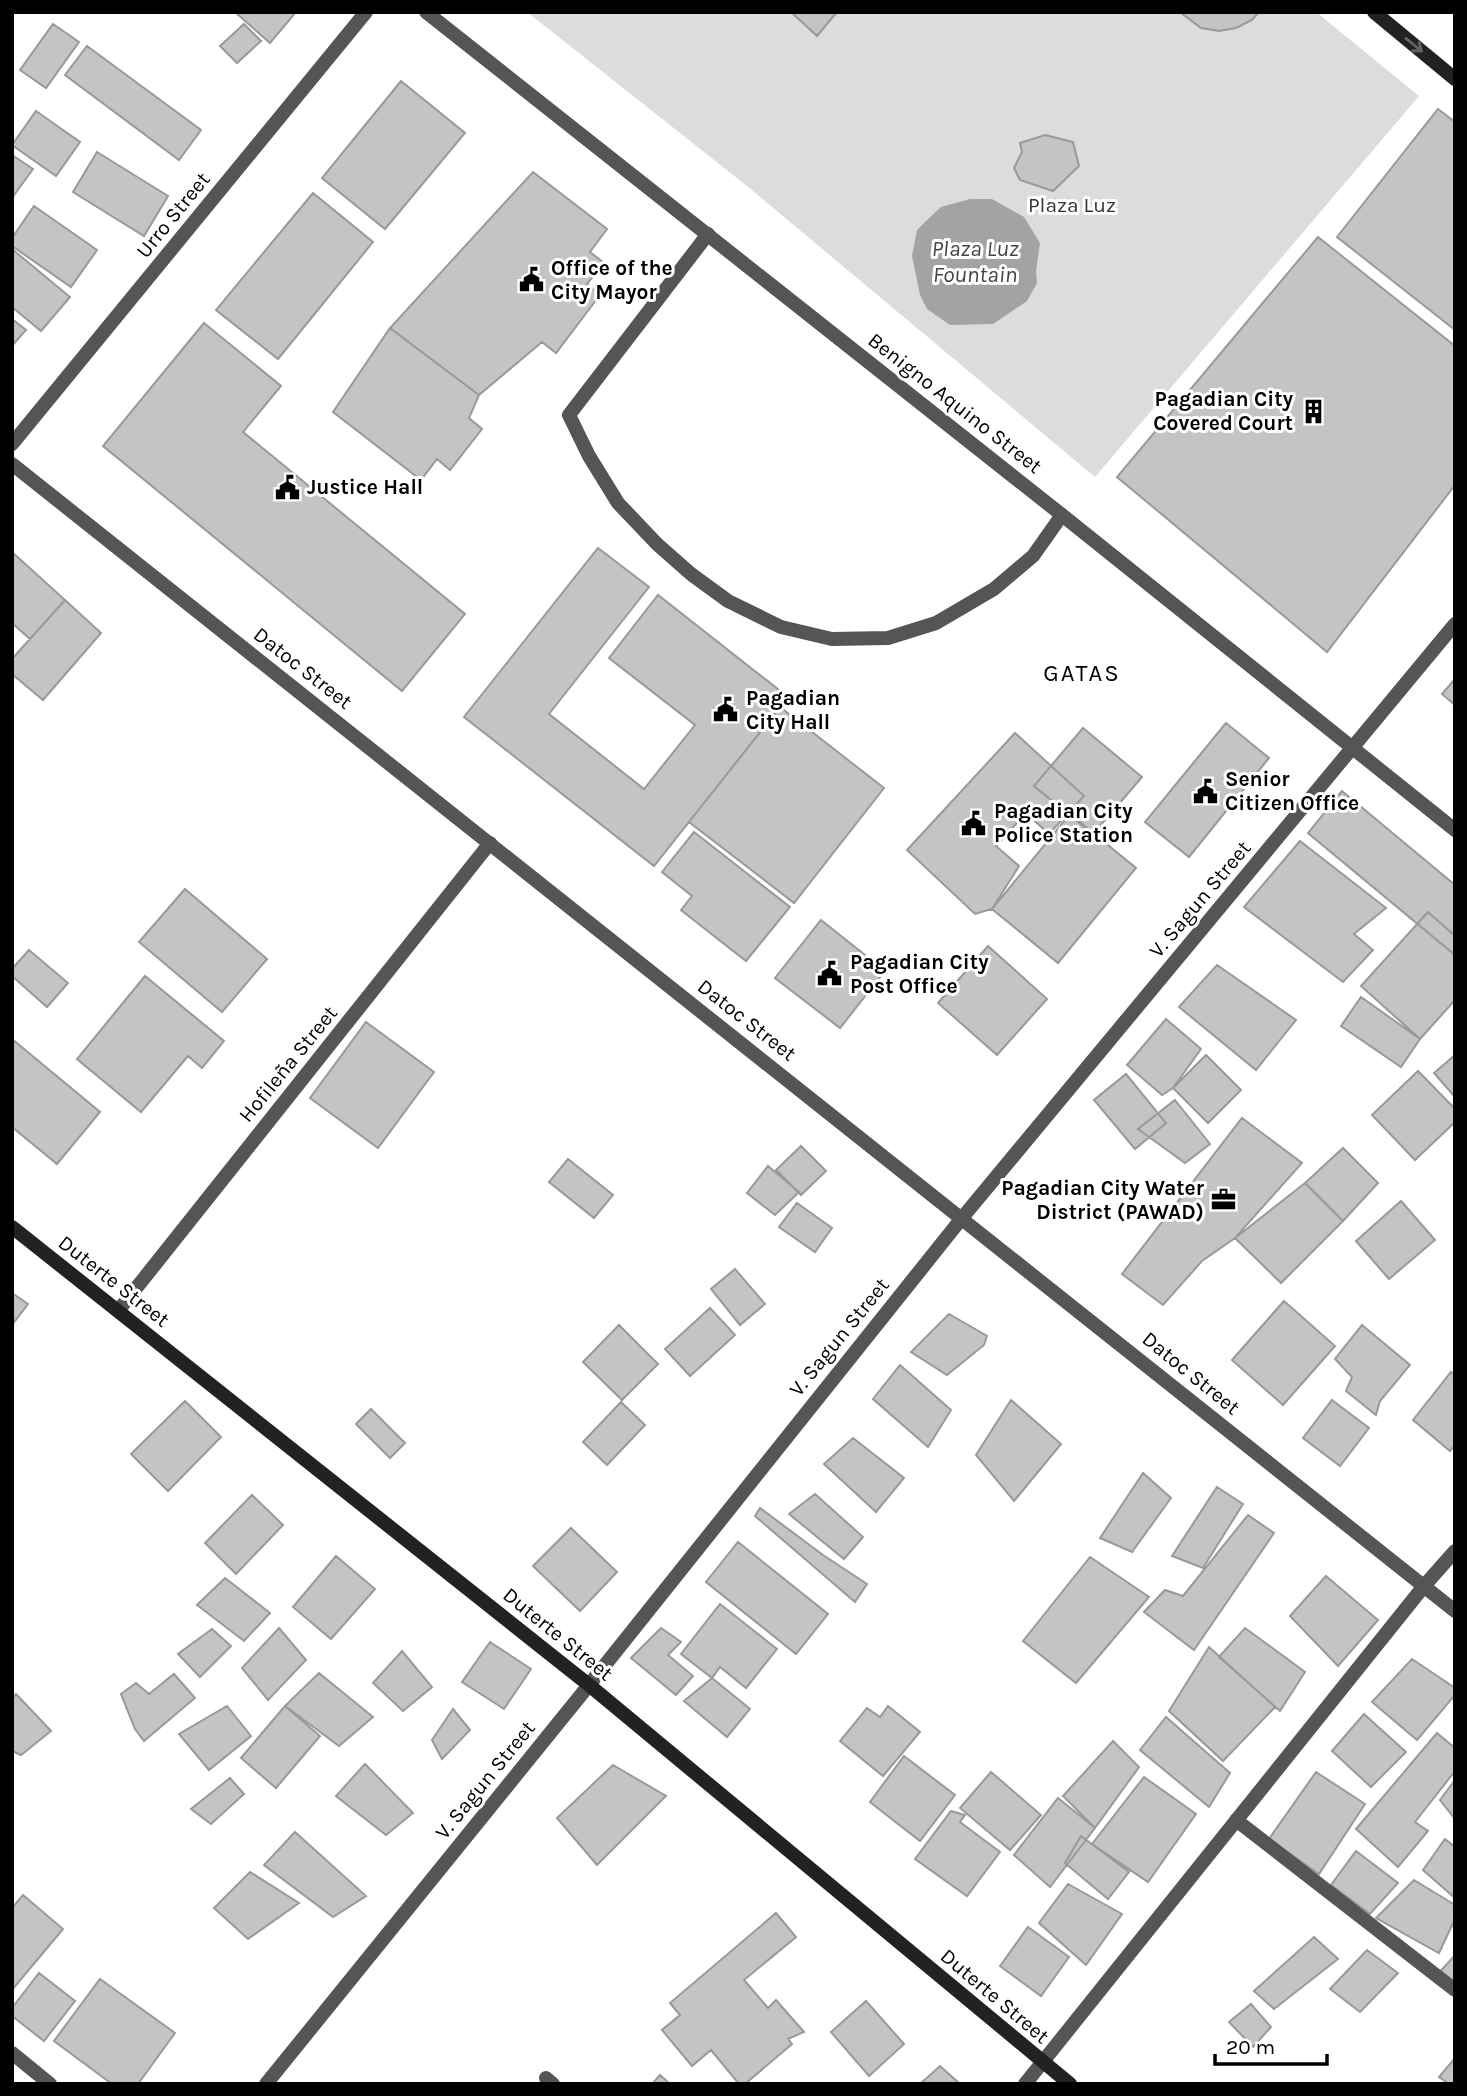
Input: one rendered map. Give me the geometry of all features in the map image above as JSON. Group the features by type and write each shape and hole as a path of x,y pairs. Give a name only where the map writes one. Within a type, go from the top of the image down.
{"main road":[{"path":"1374,12 1455,79"},
{"name":"Duterte Street","path":"12,1227 589,1685 1070,2084"}],"street":[{"name":"Urro Street","path":"12,444 366,12"},
{"name":"Benigno Aquino Street","path":"426,12 1455,830"},
{"path":"708,234 569,415 589,456 618,503 657,544 691,574 728,601 781,627 832,639 888,638 936,623 994,589 1033,556 1062,515"},
{"name":"Datoc Street","path":"12,464 1455,1611"},
{"name":"V. Sagun Street","path":"266,2084 962,1218 1455,624"},
{"name":"Hofileña Street","path":"118,1311 490,843"},
{"path":"1025,2084 1424,1586 1455,1551"},
{"path":"1236,1820 1455,1990"},
{"path":"12,2053 50,2084"}],"green space":[{"name":"Plaza Luz","path":"527,12 1316,12 1419,96 1095,477 747,186"}],"water":[{"name":"Plaza Luz Fountain","path":"970,199 992,199 1024,217 1040,243 1037,283 1027,301 993,324 950,325 927,309 920,295 912,256 917,230 928,219 941,207"}],"building":[{"path":"235,12 296,12 270,43"},
{"path":"791,12 837,12 817,36"},
{"path":"1180,12 1259,12 1252,20 1236,28 1219,31 1201,28"},
{"path":"53,24 79,42 46,88 20,70"},
{"path":"244,24 261,41 237,63 220,46"},
{"path":"87,46 201,130 179,160 65,75"},
{"path":"401,81 465,133 385,229 322,178"},
{"path":"1438,109 1455,122 1455,330 1337,237"},
{"path":"36,111 80,142 56,176 12,145"},
{"path":"1045,135 1073,142 1079,166 1053,191 1020,180 1014,168 1022,152 1020,143"},
{"path":"97,152 168,196 144,236 73,192"},
{"path":"12,155 33,169 12,198"},
{"path":"533,172 607,229 590,252 604,263 587,284 600,295 556,353 542,342 479,395 390,328"},
{"path":"313,193 373,242 278,359 216,310"},
{"path":"34,206 97,250 71,287 12,246 12,238"},
{"name":"Pagadian City Covered Court","path":"1318,237 1455,346 1455,485 1327,652 1117,477"},
{"path":"12,249 70,297 41,331 12,307"},
{"path":"12,319 26,330 12,346"},
{"path":"204,323 281,386 243,432 465,614 402,691 103,446"},
{"path":"390,328 479,395 469,418 482,429 450,470 437,459 421,480 333,412"},
{"name":"Pagadian City Hall","path":"598,548 649,587 549,714 644,789 695,725 609,658 658,595 788,697 654,866 464,717"},
{"path":"12,552 65,600 30,639 12,623"},
{"path":"65,600 101,633 43,700 12,674 12,659"},
{"path":"1455,679 1455,705 1442,694"},
{"path":"780,707 884,788 794,903 689,822"},
{"path":"1226,723 1269,758 1189,857 1145,822"},
{"path":"1083,728 1142,777 1093,834 1034,786"},
{"name":"Pagadian City Police Station","path":"1015,733 1084,796 1049,834 1026,813 996,846 1019,866 992,909 975,914 907,850"},
{"path":"1342,791 1455,885 1455,955 1308,833"},
{"path":"1070,814 1136,868 1058,963 992,909"},
{"path":"694,832 790,907 746,961 681,910 692,896 662,872"},
{"path":"1300,841 1386,908 1354,934 1373,950 1343,982 1244,907"},
{"path":"185,889 267,959 222,1012 139,942"},
{"path":"1428,912 1455,936 1455,1000 1420,1039 1361,986"},
{"name":"Pagadian City Post Office","path":"821,920 885,971 840,1028 775,978"},
{"path":"988,946 1047,999 997,1055 938,1003"},
{"path":"29,950 68,983 47,1007 12,976 12,969"},
{"path":"1217,965 1296,1020 1256,1070 1179,1007"},
{"path":"145,976 224,1041 202,1068 188,1056 141,1112 77,1059"},
{"path":"1361,997 1420,1039 1401,1067 1341,1026"},
{"path":"1166,1019 1201,1049 1173,1088 1162,1095 1127,1065"},
{"path":"366,1022 434,1072 378,1148 310,1098"},
{"path":"12,1039 100,1112 57,1164 12,1127"},
{"path":"1206,1055 1241,1090 1208,1123 1173,1088"},
{"path":"1455,1055 1455,1097 1434,1073"},
{"path":"1418,1071 1455,1109 1455,1122 1415,1160 1372,1115"},
{"path":"1126,1074 1166,1123 1135,1149 1094,1100"},
{"path":"1175,1100 1210,1144 1185,1163 1138,1129"},
{"name":"Pagadian City Water District (PAWAD)","path":"1242,1118 1302,1163 1235,1238 1202,1261 1163,1305 1122,1274"},
{"path":"801,1146 826,1171 801,1195 776,1170"},
{"path":"1343,1148 1378,1183 1343,1221 1305,1183"},
{"path":"568,1159 613,1195 594,1218 549,1182"},
{"path":"768,1166 799,1192 775,1215 747,1193"},
{"path":"1305,1183 1343,1221 1281,1283 1235,1238"},
{"path":"1401,1201 1435,1240 1389,1279 1356,1241"},
{"path":"797,1203 832,1228 815,1252 779,1227"},
{"path":"735,1269 765,1304 740,1325 711,1289"},
{"path":"12,1293 28,1304 12,1325"},
{"path":"1284,1301 1335,1346 1283,1405 1232,1360"},
{"path":"710,1308 735,1335 690,1376 665,1349"},
{"path":"949,1314 987,1336 984,1345 947,1375 911,1352"},
{"path":"619,1325 658,1364 622,1400 583,1362"},
{"path":"1362,1325 1410,1365 1380,1401 1376,1415 1346,1391 1352,1377 1335,1359"},
{"path":"900,1365 951,1410 928,1447 873,1399"},
{"path":"1451,1372 1455,1375 1455,1445 1450,1451 1413,1420"},
{"path":"1011,1400 1061,1444 1014,1501 976,1455"},
{"path":"1332,1400 1369,1428 1340,1466 1303,1438"},
{"path":"185,1401 221,1437 168,1491 131,1454"},
{"path":"621,1402 645,1425 607,1465 583,1442"},
{"path":"371,1409 405,1443 390,1458 356,1424"},
{"path":"853,1438 904,1478 876,1512 824,1464"},
{"path":"1143,1473 1171,1498 1132,1552 1100,1538"},
{"path":"1217,1487 1243,1504 1203,1568 1172,1556"},
{"path":"815,1494 863,1537 844,1559 789,1514"},
{"path":"252,1495 283,1525 236,1574 205,1543"},
{"path":"760,1508 867,1584 855,1602 755,1516"},
{"path":"1248,1515 1274,1533 1194,1650 1144,1612 1165,1590 1183,1596"},
{"path":"571,1528 617,1572 580,1611 533,1566"},
{"path":"738,1542 828,1614 796,1654 706,1582"},
{"path":"336,1556 375,1589 331,1639 293,1607"},
{"path":"1090,1557 1149,1597 1076,1683 1023,1641"},
{"path":"1326,1576 1378,1620 1338,1666 1290,1616"},
{"path":"225,1578 270,1613 244,1641 197,1605"},
{"path":"720,1604 777,1649 746,1688 720,1667 712,1678 681,1654"},
{"path":"279,1628 306,1660 268,1700 242,1668"},
{"path":"661,1628 681,1642 668,1655 693,1676 676,1695 631,1658"},
{"path":"1245,1628 1305,1672 1280,1711 1219,1657"},
{"path":"212,1629 231,1646 200,1677 178,1654"},
{"path":"490,1642 531,1669 504,1709 462,1682"},
{"path":"1209,1647 1275,1707 1223,1761 1169,1711"},
{"path":"402,1651 432,1687 403,1711 373,1683"},
{"path":"1412,1659 1455,1688 1455,1695 1417,1740 1372,1702"},
{"path":"319,1673 373,1717 339,1746 285,1706"},
{"path":"174,1674 195,1698 144,1741 135,1729 121,1694 136,1683 149,1694"},
{"path":"712,1678 750,1709 727,1737 684,1701"},
{"path":"16,1694 51,1731 21,1755 12,1751 12,1699"},
{"path":"227,1706 251,1736 209,1770 179,1734"},
{"path":"285,1706 320,1736 276,1788 241,1758"},
{"path":"888,1706 920,1732 883,1776 840,1741 867,1708 880,1717"},
{"path":"453,1709 470,1730 442,1759 432,1740"},
{"path":"1364,1714 1406,1752 1371,1787 1332,1751"},
{"path":"1166,1717 1230,1773 1209,1807 1140,1750"},
{"path":"1437,1733 1455,1748 1455,1771 1415,1822 1428,1831 1398,1867 1356,1829"},
{"path":"1113,1741 1139,1767 1095,1828 1063,1796"},
{"path":"904,1756 955,1795 920,1841 870,1802"},
{"path":"365,1764 413,1813 386,1835 336,1796"},
{"path":"613,1765 666,1796 597,1865 557,1818"},
{"path":"991,1772 1041,1815 1010,1850 960,1808"},
{"path":"1316,1772 1365,1804 1319,1874 1269,1839"},
{"path":"1144,1777 1196,1814 1148,1882 1092,1844"},
{"path":"230,1778 244,1794 211,1824 191,1809"},
{"path":"1455,1780 1455,1819 1440,1800"},
{"path":"1058,1798 1095,1828 1050,1887 1014,1855"},
{"path":"951,1811 965,1815 960,1822 1000,1852 967,1896 915,1859"},
{"path":"295,1832 366,1896 333,1917 264,1865"},
{"path":"1081,1836 1129,1872 1108,1899 1065,1863"},
{"path":"1445,1839 1455,1847 1455,1898 1423,1870"},
{"path":"1356,1851 1398,1883 1370,1914 1331,1885"},
{"path":"250,1872 299,1903 248,1939 214,1908"},
{"path":"1414,1880 1455,1905 1455,1919 1439,1953 1376,1918"},
{"path":"1068,1884 1122,1914 1086,1965 1039,1923"},
{"path":"23,1895 63,1929 12,1990 12,1908"},
{"path":"776,1913 796,1937 744,1980 768,2008 776,2000 804,2032 788,2039 792,2044 745,2084 739,2084 711,2050 692,2066 662,2030 680,2015 670,2003"},
{"path":"1028,1927 1069,1957 1041,1996 1000,1966"},
{"path":"1314,1937 1338,1959 1274,2009 1254,1991"},
{"path":"1367,1950 1398,1973 1360,2012 1330,1989"},
{"path":"1455,1955 1455,1988 1436,1976"},
{"path":"39,1973 75,2001 44,2041 12,2016 12,2008"},
{"path":"100,1979 175,2033 138,2084 112,2084 54,2041"},
{"path":"866,2001 904,2044 869,2076 831,2032"},
{"path":"1251,2004 1271,2027 1253,2047 1229,2022"},
{"path":"1455,2058 1455,2084 1449,2084 1439,2077"},
{"path":"940,2066 960,2084 920,2084"},
{"path":"660,2075 670,2084 652,2084"}],"place":[{"name":"Office of the City Mayor","path":"531,280"},
{"name":"Pagadian City Covered Court","path":"1313,411"},
{"name":"Justice Hall","path":"287,487"},
{"name":"Pagadian City Hall","path":"726,710"},
{"name":"Senior Citizen Office","path":"1205,791"},
{"name":"Pagadian City Police Station","path":"974,823"},
{"name":"Pagadian City Post Office","path":"830,974"},
{"name":"Pagadian City Water District (PAWAD)","path":"1224,1200"}],"district":[{"name":"GATAS","path":"1082,673"}]}
